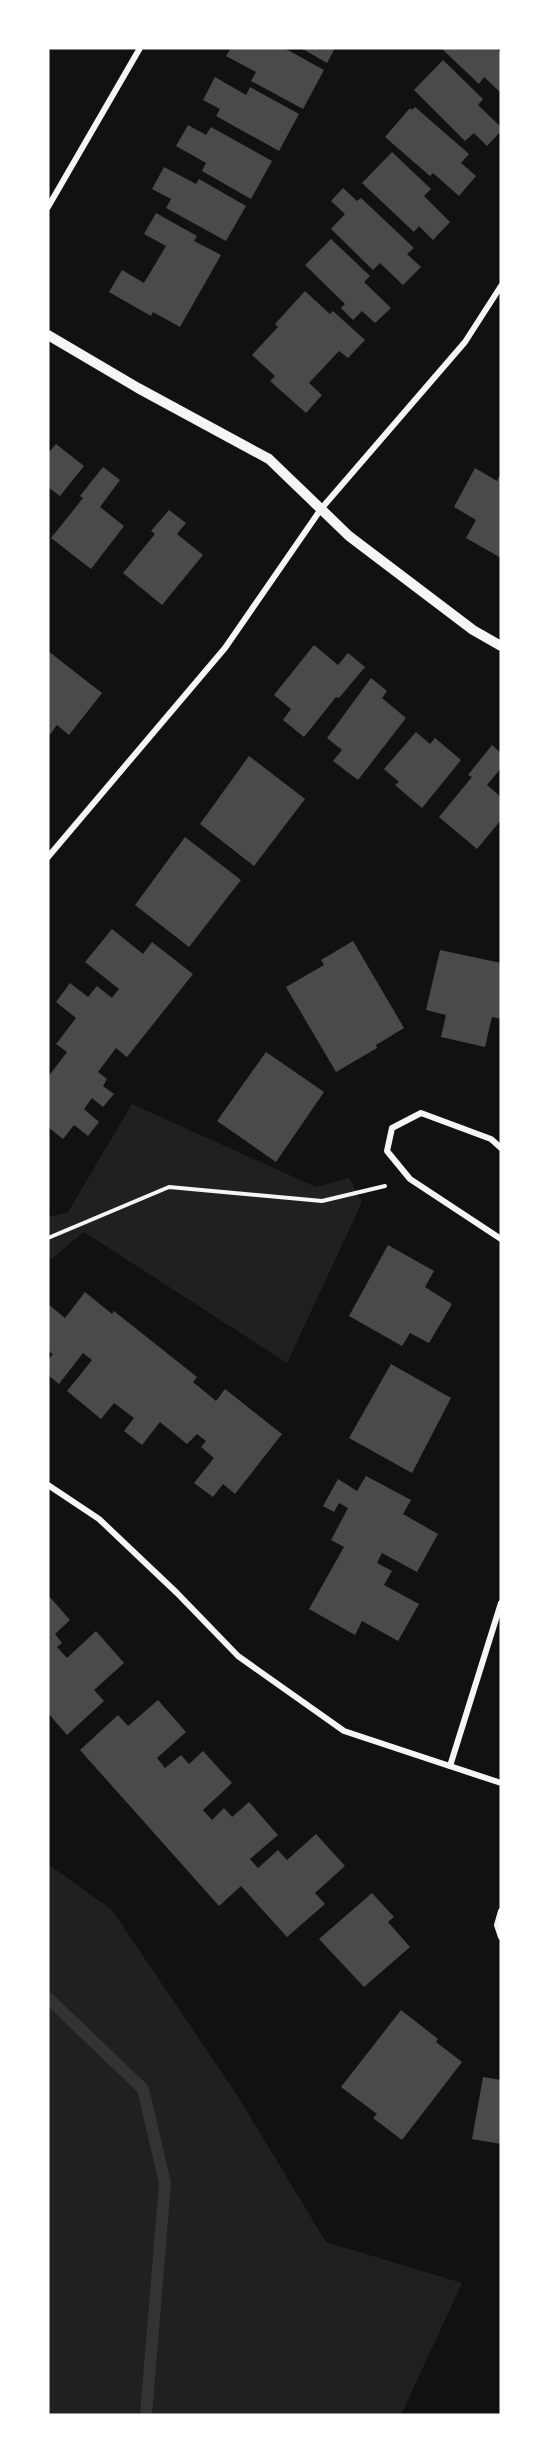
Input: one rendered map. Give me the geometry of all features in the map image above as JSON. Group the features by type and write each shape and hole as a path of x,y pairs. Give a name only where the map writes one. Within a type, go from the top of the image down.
{"street":[{"path":"48,207 140,48"},
{"path":"48,857 225,648 321,509 465,342 501,286"},
{"path":"48,335 138,388 269,459 349,536 473,630 501,646"},
{"path":"501,1148 491,1139 421,1113 392,1128 387,1151 410,1179 501,1239"},
{"path":"48,1485 99,1520 177,1593 238,1656 344,1731 501,1783"},
{"path":"450,1767 501,1603"},
{"path":"501,1911 497,1925 501,1937"}],"path":[{"path":"48,1238 169,1187 322,1201 410,1179"}],"shaded area":[{"path":"132,1104 316,1187 349,1178 362,1202 287,1363 84,1232 48,1262 48,1217 68,1212"},
{"path":"48,1864 112,1910 237,2095 326,2242 462,2283 401,2415 48,2415"}],"building":[{"path":"231,48 284,48 324,70 303,109 251,81 256,72 226,56"},
{"path":"301,48 335,48 327,63"},
{"path":"441,48 496,48 501,53 501,93 484,77 479,84"},
{"path":"443,60 483,99 478,105 501,127 501,131 487,146 474,133 465,141 414,90"},
{"path":"215,77 246,95 250,87 299,114 279,151 216,116 220,109 203,100"},
{"path":"415,107 469,154 461,163 476,176 459,196 433,173 430,176 385,137 410,108 412,110"},
{"path":"188,125 206,135 211,127 272,161 251,199 202,171 206,163 176,146"},
{"path":"392,152 431,189 424,196 450,222 433,240 419,226 414,232 362,183"},
{"path":"164,167 196,184 199,179 246,206 226,241 166,208 171,199 152,189"},
{"path":"343,188 357,201 361,198 414,248 407,254 421,267 403,285 380,263 373,270 331,229 345,214 331,201"},
{"path":"156,213 197,236 194,241 221,255 180,327 153,312 151,316 109,292 122,270 144,283 166,246 144,234"},
{"path":"331,239 370,276 364,282 391,308 375,323 362,311 353,320 341,308 345,304 305,265"},
{"path":"305,291 330,314 333,311 365,340 348,358 339,351 309,383 322,395 306,413 270,381 275,376 252,355 278,327 275,324"},
{"path":"56,444 84,466 60,496 48,487 48,449 50,451"},
{"path":"103,467 120,480 100,507 124,526 91,569 51,538 83,498 80,496"},
{"path":"475,468 497,481 501,473 501,558 466,538 476,520 454,507"},
{"path":"169,510 186,523 177,534 203,555 162,605 123,573 155,534 151,531"},
{"path":"314,645 338,665 348,653 365,667 339,698 336,697 304,737 283,720 291,709 274,695"},
{"path":"48,651 102,693 69,735 57,725 48,737"},
{"path":"371,678 387,691 382,698 406,718 358,780 333,761 342,750 327,738"},
{"path":"416,732 430,744 435,738 461,760 422,808 395,785 399,782 384,769"},
{"path":"492,745 501,753 501,768 487,785 501,797 501,820 477,849 439,817 472,777 468,775"},
{"path":"249,756 305,799 254,866 200,824"},
{"path":"185,837 241,880 189,947 135,905"},
{"path":"112,929 143,954 152,942 193,974 127,1057 116,1048 98,1072 107,1079 103,1086 114,1094 103,1107 92,1098 84,1109 99,1122 88,1136 74,1125 63,1139 48,1127 48,1077 67,1052 56,1044 76,1018 56,1002 70,983 88,997 97,986 112,998 119,989 85,962"},
{"path":"353,941 404,1028 376,1045 377,1048 336,1072 286,987 324,965 321,960"},
{"path":"440,950 501,963 501,1019 492,1017 485,1047 441,1037 446,1015 426,1010"},
{"path":"266,1052 324,1092 276,1162 217,1121"},
{"path":"388,1245 434,1271 425,1287 452,1304 429,1343 410,1333 402,1346 349,1316"},
{"path":"85,1292 112,1314 114,1311 197,1377 193,1382 216,1401 225,1389 282,1434 235,1494 223,1484 213,1497 194,1483 214,1458 201,1447 206,1441 197,1434 187,1444 160,1422 142,1445 124,1431 134,1418 114,1403 101,1419 67,1391 92,1360 83,1353 59,1384 48,1375 48,1360 53,1354 48,1351 48,1304 65,1318"},
{"path":"391,1364 451,1398 412,1473 349,1438"},
{"path":"366,1476 411,1500 403,1514 438,1534 417,1572 382,1553 377,1563 392,1571 384,1585 419,1604 398,1641 362,1621 355,1635 309,1609 344,1547 331,1540 348,1508 339,1503 334,1512 323,1506 338,1479 357,1491"},
{"path":"48,1595 70,1620 55,1634 62,1643 57,1647 67,1658 96,1631 124,1663 94,1690 104,1701 67,1735 48,1713"},
{"path":"158,1700 186,1732 157,1758 165,1768 181,1755 189,1764 203,1751 232,1783 203,1810 212,1820 224,1808 232,1817 249,1802 278,1835 250,1859 258,1868 278,1850 287,1860 316,1834 345,1866 315,1893 325,1904 287,1937 241,1886 219,1906 80,1750 118,1715 128,1726"},
{"path":"372,1893 394,1917 388,1922 410,1947 364,1987 319,1939"},
{"path":"401,2010 438,2039 436,2042 462,2062 402,2140 373,2118 377,2114 341,2087"},
{"path":"483,2077 501,2080 501,2144 472,2139"}],"waterway":[{"path":"48,1998 143,2089 165,2183 146,2415"}]}
